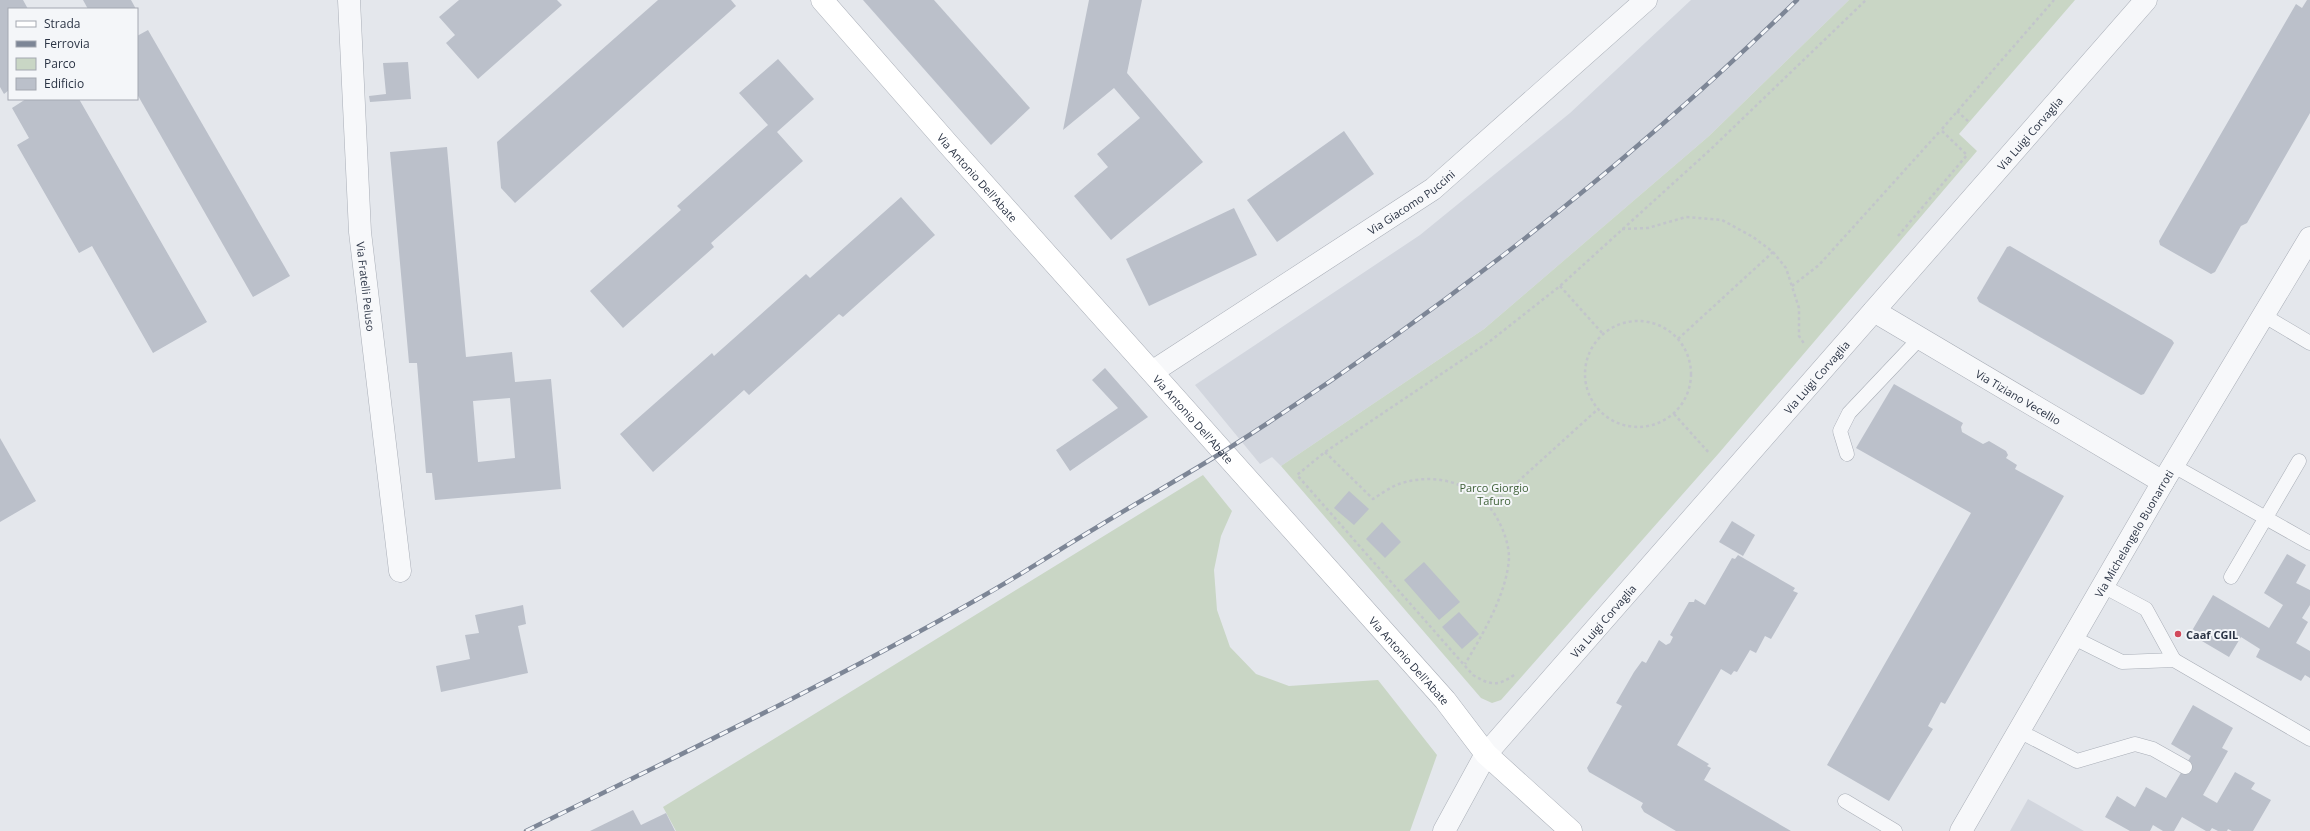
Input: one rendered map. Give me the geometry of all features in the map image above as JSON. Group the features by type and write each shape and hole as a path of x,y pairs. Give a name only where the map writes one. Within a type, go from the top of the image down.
{"main road":[{"name":"Via Antonio Dell'Abate","path":"822,0 1434,688 1486,754 1571,831"}],"street":[{"name":"Via Fratelli Peluso","path":"349,0 360,232 400,571"},
{"name":"Via Giacomo Puccini","path":"1152,372 1434,189 1646,0"},
{"name":"Via Luigi Corvaglia","path":"1444,831 1486,754 2146,0"},
{"name":"Via Michelangelo Buonarroti","path":"1961,831 2168,473 2310,238"},
{"name":"Via Tiziano Vecellio","path":"1874,312 2168,473"}],"lane":[{"path":"2263,315 2310,343"},
{"path":"1847,454 1840,431 1848,413 1919,338"},
{"path":"2232,577 2299,462"},
{"path":"2168,473 2266,518 2310,543"},
{"path":"2103,586 2146,609 2174,660 2310,738"},
{"path":"2072,637 2122,662 2174,660"},
{"path":"2019,731 2078,761 2135,744 2153,749 2185,767"},
{"path":"1845,801 1895,831"}],"path":[{"path":"1519,670 1503,682 1488,684 1473,675 1465,664 1297,475 1325,452 1489,342 1560,286 1711,149 1866,0"},
{"path":"1792,286 1819,265 1941,130 2054,0"},
{"path":"1957,111 1969,122"},
{"path":"1896,238 1968,155 1941,130"},
{"path":"1622,230 1648,228 1686,218 1722,220 1753,237 1773,252 1786,268 1799,308 1798,336 1805,345"},
{"path":"1678,339 1773,252"},
{"path":"1560,286 1603,334"},
{"path":"1641,321 1662,326 1678,339 1689,357 1691,378 1686,397 1674,414 1656,424 1635,427 1615,422 1598,409 1588,391 1585,370 1590,351 1603,334 1621,324 1641,321"},
{"path":"1800,350 1810,339"},
{"path":"1491,506 1598,409"},
{"path":"1674,414 1710,454"},
{"path":"1705,460 1715,448"},
{"path":"1325,452 1373,499 1398,484 1427,478 1456,483 1473,491 1491,506 1504,532 1509,557 1505,579 1484,633 1465,664"}],"shaded area":[{"path":"1691,0 1849,0 1709,136 1484,329 1281,466 1272,457 1260,464 1195,385 1420,235 1570,113"},
{"path":"2028,799 2084,831 2010,831"}],"green space":[{"name":"Parco Giorgio Tafuro","path":"1849,0 2075,0 1959,134 1977,151 1719,453 1501,700 1492,703 1481,698 1281,466 1484,329 1709,136"},
{"path":"1203,475 1232,511 1221,536 1214,570 1217,610 1230,647 1256,674 1289,686 1378,680 1437,755 1410,831 676,831 663,807"}],"building":[{"path":"0,0 23,0 27,8 8,8 8,91 4,94 0,87"},
{"path":"83,0 131,0 135,8 87,8"},
{"path":"459,0 557,0 562,5 478,79 446,43 455,35 439,17"},
{"path":"658,0 731,0 736,6 515,203 501,188 497,142"},
{"path":"863,0 934,0 1030,108 991,145"},
{"path":"1089,0 1142,0 1127,73 1203,162 1111,240 1074,196 1108,167 1097,154 1140,118 1114,88 1063,130"},
{"path":"2307,0 2310,0 2310,113 2247,223 2241,226 2215,272 2211,274 2160,245 2159,241 2296,4 2302,8"},
{"path":"148,30 290,276 253,297 138,96 138,35"},
{"path":"778,59 814,99 777,132 803,161 711,243 714,247 623,328 590,291 681,210 677,206 768,125 739,93"},
{"path":"408,62 411,99 370,102 369,96 386,94 383,63"},
{"path":"24,100 80,100 207,322 153,353 92,246 79,253 17,145 29,138 12,108"},
{"path":"1344,131 1374,174 1277,242 1247,200"},
{"path":"447,147 466,357 512,352 515,382 551,379 561,489 435,500 432,473 426,473 417,363 409,363 390,152","holes":["510,398 515,458 478,462 473,401"]},
{"path":"901,197 935,235 843,317 839,314 749,395 744,390 653,472 620,434 712,353 714,356 806,274 810,278"},
{"path":"1234,208 1257,255 1149,306 1126,259"},
{"path":"2010,246 2172,340 2174,343 2144,394 2141,395 1979,302 1977,298 2007,247"},
{"path":"1105,368 1148,417 1070,471 1056,450 1118,408 1092,380"},
{"path":"1894,384 1963,423 1961,427 1962,432 1983,444 1989,441 2006,451 2008,455 2006,458 2017,465 2015,469 2064,496 1945,704 1941,702 1928,726 1933,729 1889,801 1827,765 1971,513 1856,448"},
{"path":"0,438 36,501 0,522"},
{"path":"1349,491 1369,509 1354,525 1334,508"},
{"path":"1732,521 1755,535 1743,556 1719,542"},
{"path":"1382,522 1401,542 1385,558 1366,539"},
{"path":"2287,554 2306,565 2296,583 2310,590 2310,605 2302,618 2308,622 2296,643 2310,651 2310,678 2305,675 2301,681 2256,657 2260,649 2241,637 2229,657 2190,634 2213,595 2269,628 2283,605 2264,593"},
{"path":"1738,555 1795,588 1793,591 1798,593 1771,639 1765,636 1756,653 1750,650 1737,672 1734,671 1731,675 1721,669 1677,745 1709,764 1707,766 1711,768 1704,780 1791,831 1676,831 1644,812 1641,807 1643,803 1589,772 1587,768 1622,706 1616,703 1634,672 1642,661 1646,663 1659,640 1666,645 1670,643 1673,637 1670,635 1689,602 1694,602 1695,599 1705,605 1732,558 1735,559"},
{"path":"1424,562 1460,602 1439,620 1404,580"},
{"path":"523,605 526,624 518,626 528,673 441,692 436,666 470,659 465,635 479,633 475,615"},
{"path":"1459,612 1479,634 1462,649 1442,627"},
{"path":"2193,705 2233,728 2222,748 2228,751 2203,795 2217,803 2235,772 2255,783 2251,789 2271,800 2253,831 2232,831 2228,829 2227,831 2218,831 2212,828 2210,831 2206,831 2182,817 2174,831 2163,831 2153,825 2150,831 2130,831 2105,817 2117,796 2135,807 2146,787 2166,798 2191,756 2171,744"},
{"path":"633,810 641,825 666,813 675,831 590,831"}],"railway":[{"path":"526,831 809,690 921,631 1006,583 1226,450 1377,349 1523,240 1663,123 1731,63 1797,0"}],"place":[{"name":"Caaf CGIL","path":"2178,634"}]}
